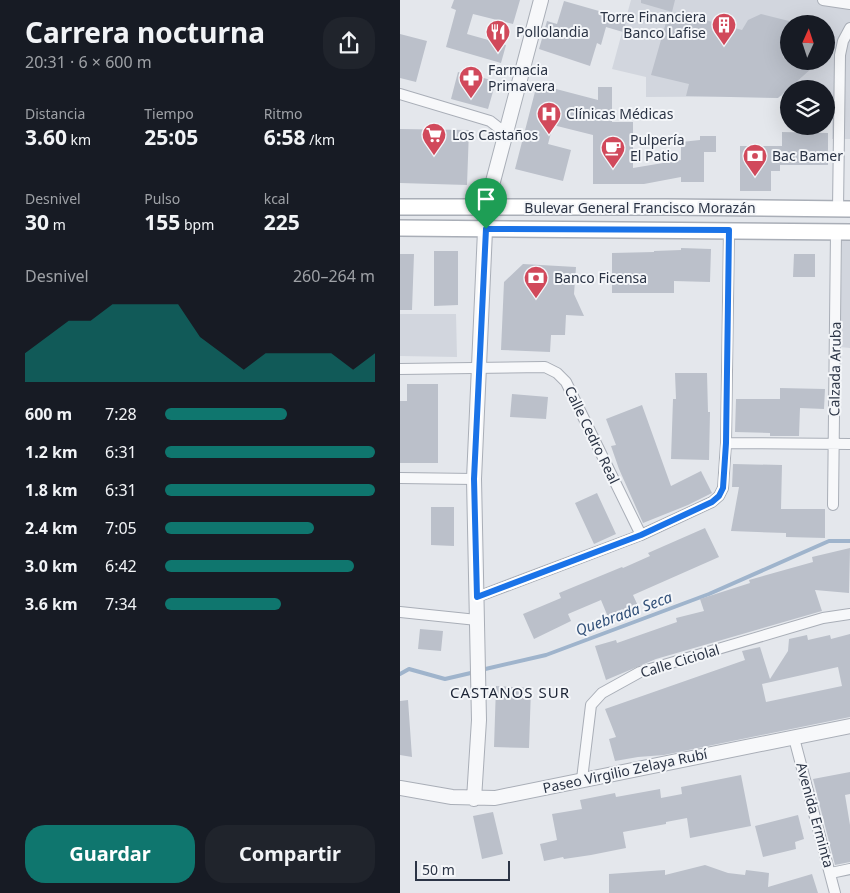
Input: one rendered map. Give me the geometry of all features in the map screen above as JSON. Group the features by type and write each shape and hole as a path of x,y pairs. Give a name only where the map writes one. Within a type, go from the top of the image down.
{"main road":[{"name":"Bulevar General Francisco Morazán","path":"400,208 844,209"},
{"name":"Bulevar General Francisco Morazán","path":"400,228 843,232"}],"street":[{"path":"474,799 479,720 474,479 486,208 541,0"},
{"path":"823,0 850,4"},
{"path":"844,209 840,55 843,41 850,28"},
{"path":"400,94 490,121 499,128 503,140"},
{"path":"477,597 641,535 712,502 719,496 723,488 726,443 729,230"},
{"name":"Calzada Aruba","path":"834,505 834,444 843,232"},
{"name":"Calle Cedro Real","path":"400,368 545,367 557,373 566,382 641,535"},
{"path":"726,443 850,444"},
{"path":"400,478 474,479"},
{"path":"400,612 477,620"},
{"name":"Calle Ciciolal","path":"582,779 591,706 602,693 640,672 824,618 850,614"},
{"name":"Paseo Virgilio Zelaya Rubí","path":"400,788 474,799 495,798 850,726"},
{"name":"Avenida Erminta","path":"794,738 836,893"},
{"path":"830,873 850,869"}],"shaded area":[{"path":"631,0 850,0 850,139 832,139 832,135 835,135 835,80 780,80 780,96 646,97 646,77 612,69"},
{"path":"842,241 850,241 850,348 840,347"},
{"path":"400,314 456,314 457,357 400,356"}],"building":[{"path":"454,0 520,0 513,24 473,14 467,34 506,45 501,63 446,47 456,10 451,8"},
{"path":"641,0 675,0 672,12 641,3"},
{"path":"564,1 627,19 623,32 606,27 601,45 597,43 590,66 539,49 547,21 557,24"},
{"name":"Torre Financiera Banco Lafise","path":"669,12 697,21 698,18 742,30 748,20 761,14 780,19 780,70 810,70 798,80 780,80 780,96 778,98 686,96 689,84 651,75"},
{"path":"400,34 427,41 416,82 400,78"},
{"path":"458,72 496,81 488,109 451,99"},
{"path":"537,84 598,100 598,87 612,87 612,122 633,122 633,168 681,160 681,142 700,140 700,136 716,136 716,152 704,152 704,182 681,182 681,177 644,184 593,184 593,135 553,125 548,144 571,150 563,181 515,169"},
{"name":"Los Castaños","path":"400,129 469,130 467,185 400,183"},
{"path":"782,135 828,135 828,165 780,165 780,171 771,171 771,191 740,191 740,146 782,146"},
{"path":"681,248 711,249 710,282 674,281 674,293 612,293 612,253 654,252 681,250"},
{"path":"434,251 458,251 458,305 434,306"},
{"path":"400,254 414,254 412,310 400,310"},
{"path":"794,254 815,254 815,277 793,277"},
{"path":"523,264 576,267 574,294 584,316 566,315 565,335 551,335 550,352 501,350 504,282"},
{"path":"675,373 707,373 708,412 710,412 709,460 671,459 673,399 676,399"},
{"path":"407,384 438,384 438,463 400,463 400,401 407,401"},
{"path":"780,388 825,389 824,409 800,408 799,436 770,436 770,433 735,432 736,399 780,399"},
{"path":"512,394 548,397 546,419 510,417"},
{"path":"642,405 671,486 701,471 712,493 643,523 619,469 611,446 616,445 606,419"},
{"path":"733,464 782,465 781,509 825,509 825,538 786,537 786,533 731,531 739,487 732,487"},
{"path":"597,493 616,534 594,544 575,503"},
{"path":"431,507 454,507 454,546 431,545"},
{"path":"705,528 719,557 633,595 638,606 608,617 601,600 568,614 571,621 534,639 523,614 561,598 559,593 650,556 648,553"},
{"path":"850,548 849,593 815,590 822,611 656,659 606,680 595,646 616,640 617,643 677,622 676,618 704,611 700,599 750,583 749,580 813,562 812,557"},
{"path":"420,629 443,631 441,651 418,649"},
{"path":"850,634 850,717 664,755 615,761 609,739 616,737 605,709 745,660 742,651 760,647 770,679 788,651 789,639 807,635 808,640 830,635 831,639","holes":["838,667 842,686 766,702 762,684"]},
{"path":"496,686 531,688 529,748 494,747"},
{"path":"408,700 412,757 400,755 400,701"},
{"path":"850,772 850,794 845,795 850,825 850,862 835,865 813,779"},
{"path":"741,775 751,826 690,838 687,818 623,832 626,848 544,861 540,844 557,840 552,814 582,809 580,800 615,793 616,797 660,789 661,798 682,794 681,787"},
{"path":"493,812 503,854 482,859 473,816"},
{"path":"798,815 804,839 795,842 796,849 763,857 755,826"},
{"path":"705,865 728,873 745,875 746,870 769,873 768,887 812,874 818,893 609,893 609,874 665,870 665,875"}],"waterway":[{"name":"Quebrada Seca","path":"481,670 546,655 709,594 829,541 850,541"},
{"name":"Quebrada Seca","path":"400,674 409,669 445,679 475,672"}],"place":[{"name":"Torre Financiera Banco Lafise","path":"724,46"},
{"name":"Pollolandia","path":"498,53"},
{"name":"Farmacia Primavera","path":"471,99"},
{"name":"Clínicas Médicas","path":"549,135"},
{"name":"Los Castaños","path":"434,156"},
{"name":"Pulpería El Patio","path":"613,169"},
{"name":"Bac Bamer","path":"755,177"},
{"name":"Banco Ficensa","path":"536,299"}],"district":[{"name":"CASTANOS SUR","path":"510,693"}],"route":[{"path":"486,229 729,230 726,443 723,488 719,496 712,502 641,535 477,597 474,479 486,229"}]}
